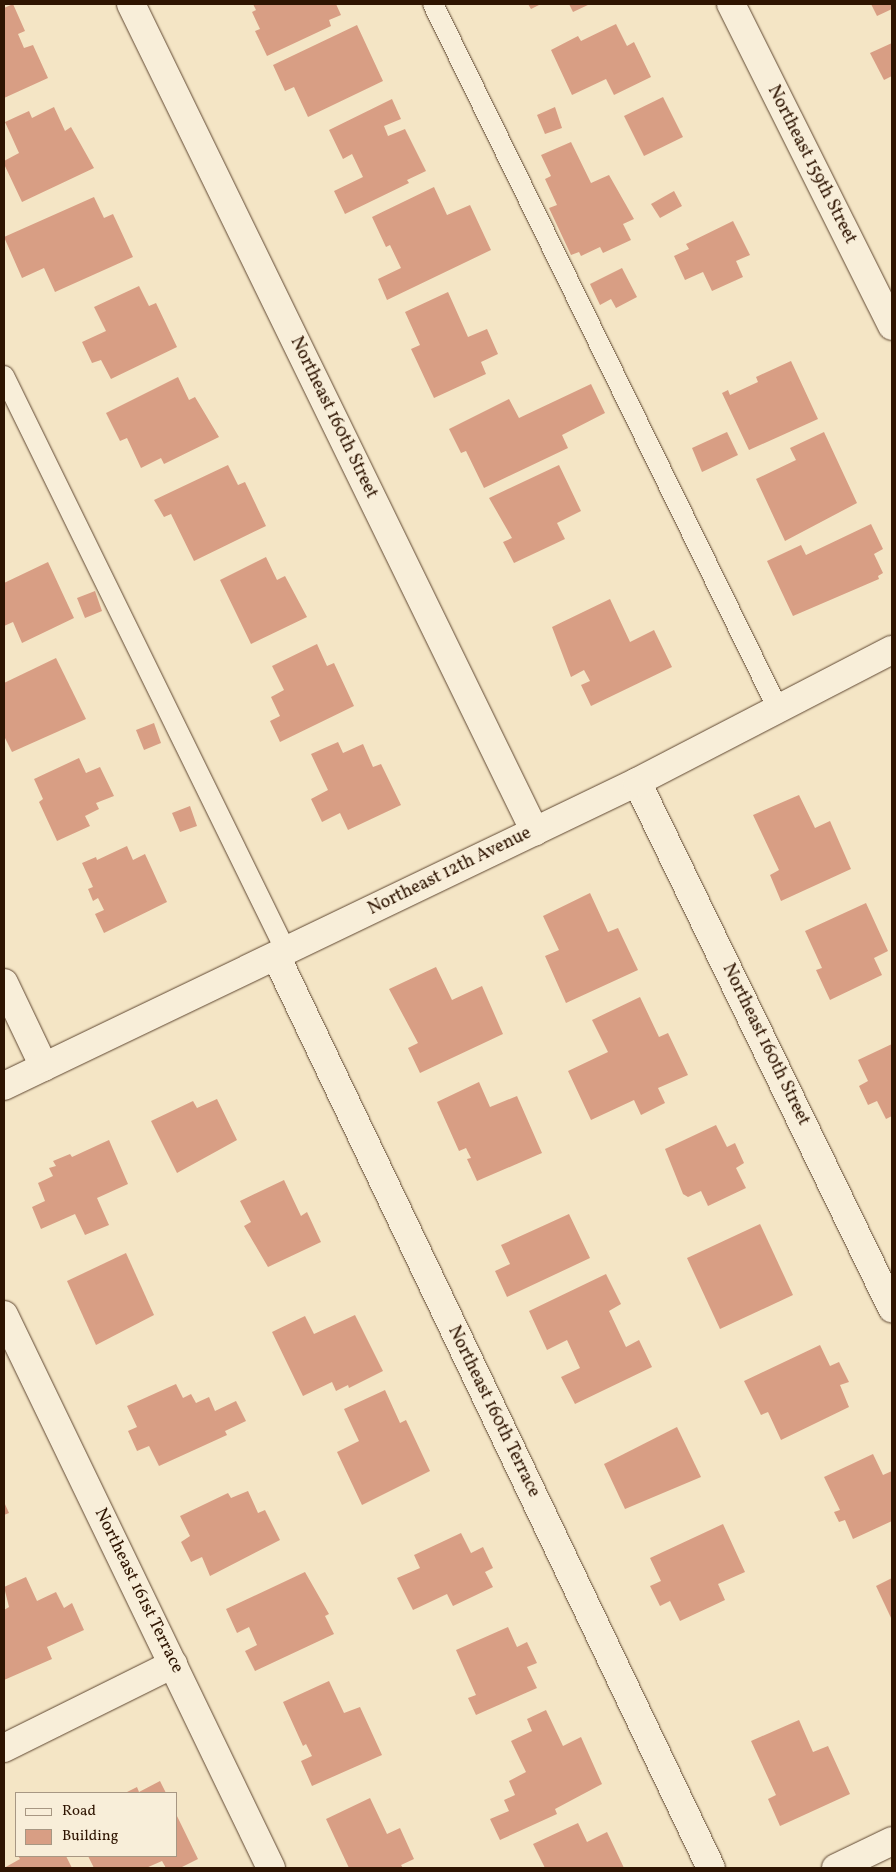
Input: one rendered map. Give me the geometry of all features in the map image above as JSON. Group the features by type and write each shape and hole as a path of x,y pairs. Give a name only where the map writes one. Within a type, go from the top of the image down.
{"street":[{"name":"Northeast 160th Street","path":"131,4 535,832"},
{"name":"Northeast 159th Street","path":"731,4 892,326"},
{"name":"Northeast 12th Avenue","path":"4,1086 637,782 892,650"},
{"name":"Northeast 160th Street","path":"637,782 892,1308"},
{"name":"Northeast 160th Terrace","path":"281,954 711,1868"},
{"path":"4,983 44,1067"},
{"name":"Northeast 161st Terrace","path":"4,1315 271,1868"},
{"path":"4,1748 173,1664"},
{"path":"836,1868 892,1841"}],"lane":[{"path":"433,4 778,709"},
{"path":"4,376 281,954"}],"building":[{"path":"13,4 25,31 18,34 24,48 33,45 48,78 4,98 4,8"},
{"path":"253,4 336,4 341,15 329,20 331,26 267,56 255,31 260,29 252,12 256,10"},
{"path":"528,4 541,4 531,9"},
{"path":"569,4 590,4 573,12"},
{"path":"871,4 892,4 892,9 877,16"},
{"path":"616,24 627,46 634,42 651,77 614,95 606,79 572,95 551,50 578,36 581,41"},
{"path":"357,25 383,81 308,117 294,87 285,91 273,65"},
{"path":"892,43 892,76 884,80 870,53"},
{"path":"663,97 683,137 644,156 624,116"},
{"path":"392,99 401,119 384,126 388,136 405,129 426,171 407,180 409,183 345,214 334,191 363,177 352,154 343,159 329,130"},
{"path":"54,107 65,131 71,127 94,168 22,202 4,164 4,161 19,153 5,122 29,111 32,118"},
{"path":"555,107 562,128 545,134 537,115"},
{"path":"571,142 591,183 609,175 634,219 623,224 631,240 603,253 600,247 581,256 579,252 571,255 549,208 557,205 545,179 551,176 541,155"},
{"path":"434,187 447,215 470,205 491,250 387,300 378,279 401,268 390,245 386,247 372,217"},
{"path":"674,191 682,206 660,218 651,204"},
{"path":"94,197 104,218 113,214 133,257 55,292 44,268 22,278 4,237"},
{"path":"733,221 750,255 736,261 743,277 712,291 703,272 685,280 674,256 689,249 686,244"},
{"path":"622,268 637,297 616,308 611,299 600,305 590,284"},
{"path":"139,286 149,306 156,303 177,347 111,379 101,360 92,363 82,342 106,331 94,307"},
{"path":"448,292 468,337 487,329 498,354 481,362 486,374 434,398 411,349 420,345 405,312"},
{"path":"791,361 818,419 749,450 722,393 728,390 730,395 758,382 756,377"},
{"path":"178,377 189,400 195,397 219,437 164,464 161,458 141,468 127,438 120,441 106,413"},
{"path":"591,384 605,413 562,435 568,448 484,488 466,451 461,453 449,429 509,399 519,418"},
{"path":"727,432 738,455 702,472 692,448"},
{"path":"824,432 857,503 785,541 756,479 796,460 790,448"},
{"path":"228,465 238,485 245,482 266,526 194,561 171,514 164,517 154,500"},
{"path":"559,465 581,511 557,523 565,539 514,563 503,542 512,538 489,498"},
{"path":"871,524 883,549 874,554 883,573 878,576 879,579 793,616 767,561 801,545 806,555"},
{"path":"266,557 277,580 285,576 307,617 251,644 220,580"},
{"path":"48,562 74,618 22,643 13,622 4,626 4,583"},
{"path":"95,591 102,611 85,618 77,598"},
{"path":"610,599 630,642 654,630 672,667 591,706 581,685 590,681 584,670 571,677 552,627"},
{"path":"317,644 327,666 334,663 354,706 280,742 270,721 280,716 271,697 284,690 272,666"},
{"path":"56,658 86,719 12,752 4,736 4,683"},
{"path":"154,723 161,743 144,750 136,730"},
{"path":"338,742 343,753 363,744 373,767 381,764 401,805 348,830 340,813 322,822 311,799 328,790 311,754"},
{"path":"79,758 86,773 100,767 114,796 96,803 99,809 85,816 90,826 57,841 39,802 43,799 34,779"},
{"path":"799,795 815,828 830,821 851,869 781,901 770,875 779,870 753,815"},
{"path":"190,806 197,826 180,832 172,813"},
{"path":"127,846 133,860 145,854 167,902 104,933 95,914 104,910 98,898 93,901 88,889 93,887 82,863 96,857 97,860"},
{"path":"590,893 608,932 618,928 638,970 566,1003 545,956 559,950 543,916"},
{"path":"866,903 888,951 874,958 882,975 830,1000 816,970 822,968 805,931"},
{"path":"436,967 452,1000 482,986 503,1034 420,1073 408,1048 418,1043 389,989"},
{"path":"640,997 659,1037 668,1033 688,1075 658,1088 665,1103 641,1115 634,1100 591,1120 568,1071 608,1052 592,1020"},
{"path":"892,1044 892,1116 886,1119 877,1101 868,1105 859,1086 868,1081 858,1060"},
{"path":"479,1082 490,1107 517,1096 542,1153 477,1181 467,1159 471,1158 466,1148 459,1151 437,1102"},
{"path":"217,1099 237,1140 177,1173 151,1121 193,1101 197,1108"},
{"path":"716,1125 727,1147 735,1143 744,1163 736,1168 746,1188 708,1206 701,1191 688,1197 683,1194 665,1149"},
{"path":"109,1140 128,1184 97,1198 109,1225 85,1235 75,1214 41,1229 32,1207 45,1201 38,1183 53,1176 49,1168 56,1166 53,1161 70,1154 72,1157"},
{"path":"284,1180 301,1216 307,1212 321,1242 268,1267 244,1226 251,1222 240,1201"},
{"path":"569,1214 590,1258 507,1297 495,1271 510,1264 501,1245"},
{"path":"760,1224 793,1295 720,1329 687,1258"},
{"path":"126,1253 154,1315 96,1345 67,1281"},
{"path":"606,1274 621,1304 609,1311 626,1347 639,1340 652,1367 575,1404 561,1377 580,1368 567,1340 547,1350 529,1311"},
{"path":"355,1315 383,1371 349,1388 348,1385 336,1391 332,1382 303,1396 272,1332 305,1316 314,1334"},
{"path":"820,1345 830,1366 839,1362 849,1382 840,1385 849,1407 781,1440 768,1412 761,1415 744,1381"},
{"path":"176,1384 183,1398 191,1394 196,1403 209,1397 215,1411 236,1401 246,1421 225,1431 227,1435 159,1466 149,1446 137,1451 128,1431 137,1427 127,1406"},
{"path":"385,1390 400,1423 406,1420 430,1471 362,1505 337,1452 359,1441 344,1409"},
{"path":"677,1427 701,1477 625,1509 604,1464"},
{"path":"873,1454 883,1475 892,1471 892,1521 853,1539 845,1520 839,1522 834,1512 840,1510 824,1477"},
{"path":"248,1491 258,1513 265,1510 280,1540 210,1576 202,1557 191,1562 181,1542 190,1536 180,1516 228,1493 231,1498"},
{"path":"4,1502 9,1513 4,1515"},
{"path":"723,1524 745,1572 718,1584 725,1600 680,1621 670,1601 660,1606 650,1586 661,1581 650,1558"},
{"path":"461,1533 471,1553 483,1547 493,1568 485,1572 493,1587 453,1606 447,1594 413,1610 397,1578 420,1568 414,1555"},
{"path":"305,1572 329,1614 325,1616 334,1634 255,1671 245,1651 257,1645 249,1627 237,1633 226,1609"},
{"path":"26,1577 37,1601 56,1592 64,1608 72,1603 84,1630 47,1647 52,1659 4,1680 4,1610 9,1607 4,1587"},
{"path":"892,1578 892,1620 876,1586"},
{"path":"508,1627 517,1647 527,1642 537,1663 527,1667 537,1688 476,1715 468,1698 476,1695 456,1650"},
{"path":"329,1681 344,1713 360,1707 382,1755 312,1786 301,1761 312,1756 306,1744 303,1746 283,1702"},
{"path":"546,1710 563,1746 581,1737 602,1784 555,1809 557,1814 500,1840 490,1819 509,1811 504,1800 515,1795 509,1781 526,1772 511,1741 532,1731 527,1719"},
{"path":"799,1720 813,1752 828,1746 850,1794 780,1826 768,1799 776,1795 751,1741"},
{"path":"160,1781 166,1792 139,1792"},
{"path":"137,1787 139,1792 127,1792"},
{"path":"370,1798 387,1834 400,1828 414,1859 401,1865 403,1868 349,1868 326,1819"},
{"path":"178,1818 198,1859 180,1868 166,1868 162,1861 146,1868 94,1868 88,1857 178,1857"},
{"path":"578,1823 587,1842 607,1832 624,1868 545,1868 533,1844"},
{"path":"19,1857 66,1857 72,1868 4,1868 20,1859"}]}
